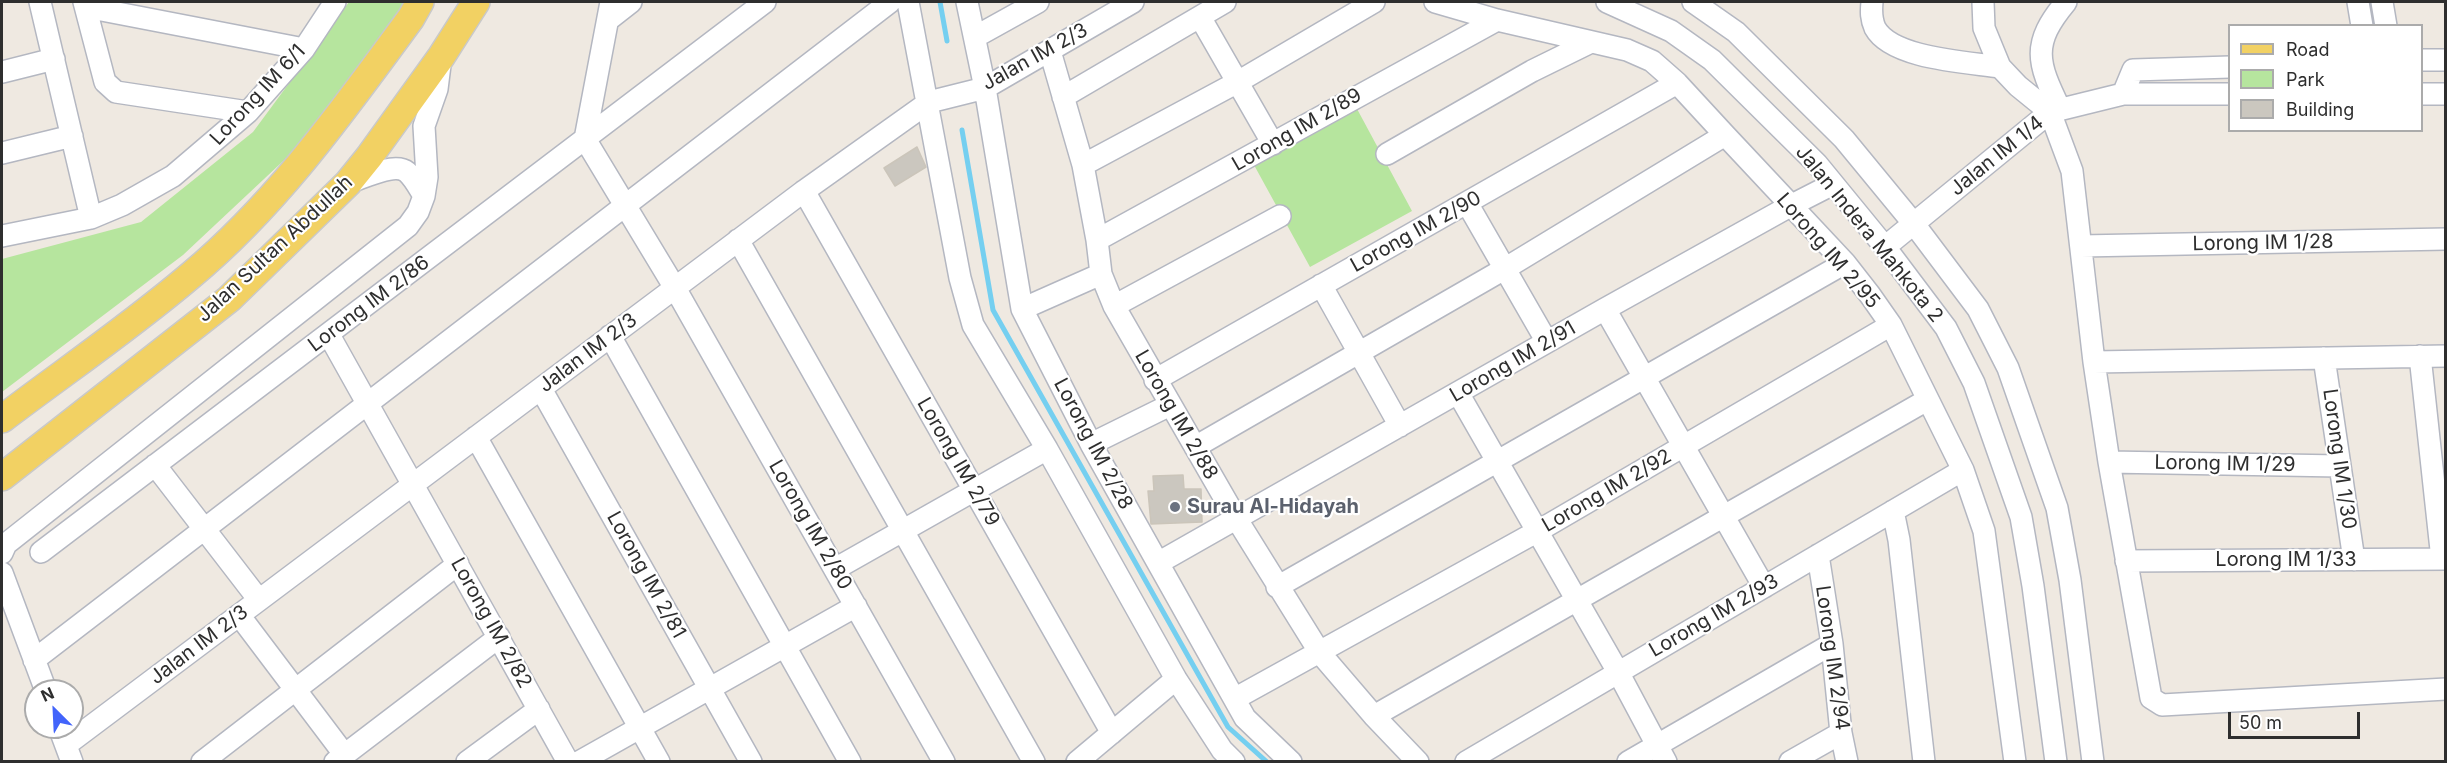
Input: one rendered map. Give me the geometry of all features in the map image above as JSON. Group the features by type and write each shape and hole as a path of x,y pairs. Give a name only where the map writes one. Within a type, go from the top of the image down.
{"main road":[{"name":"Jalan Sultan Abdullah","path":"2,419 191,276 242,226 309,155 411,18 420,2"},
{"name":"Jalan Sultan Abdullah","path":"4,474 229,299 348,183 441,57 476,2"}],"street":[{"path":"40,2 91,218"},
{"name":"Lorong IM 6/1","path":"2,236 91,218 122,205 173,176 248,112 304,49 335,2"},
{"path":"585,139 609,11 632,2"},
{"name":"Lorong IM 2/86","path":"40,552 765,2"},
{"path":"34,660 890,2"},
{"path":"908,2 967,307 980,338 1047,449 1221,758"},
{"name":"Lorong IM 2/28","path":"967,2 1022,309 1091,444 1236,698 1245,718 1291,762"},
{"path":"975,37 1038,2"},
{"name":"Jalan IM 2/3","path":"66,745 738,240 929,102 984,88 1133,2"},
{"path":"1064,97 1225,2"},
{"path":"1083,165 1236,83 1374,2"},
{"name":"Lorong IM 2/95","path":"1435,2 1497,20 1628,50 1652,62 1677,83 1845,263 1891,325 1963,470 1984,531 2015,762"},
{"name":"Jalan Indera Mahkota 2","path":"1607,2 1671,31 1712,60 1817,164 1885,247 1946,328 1970,374 2018,507 2033,586 2056,762"},
{"name":"Jalan Indera Mahkota 2","path":"1694,2 1736,32 1844,139 1914,224 1978,309 2008,368 2057,508 2070,580 2093,762"},
{"path":"1872,2 1871,17 1876,31 1892,44 1914,53 2000,67"},
{"path":"2066,2 2047,27 2041,46 2041,61 2072,171 2094,362 2149,693 2156,702 2162,705 2172,705 2445,689"},
{"path":"2358,2 2362,24"},
{"path":"2382,2 2386,24"},
{"path":"248,112 116,92 105,82 85,4 304,49"},
{"path":"1983,4 1983,28 2000,67 2018,86 2055,111"},
{"path":"1200,17 1273,144"},
{"name":"Lorong IM 2/89","path":"1097,240 1273,144 1355,96 1497,20"},
{"path":"1387,154 1532,71 1591,42"},
{"name":"Lorong IM 2/88","path":"1050,51 1083,165 1101,274 1114,306 1236,519 1320,653 1374,716 1418,762"},
{"path":"2,553 6,544 408,226 418,212 424,196 427,177 424,126 437,89 441,57"},
{"path":"2,72 54,59"},
{"path":"2423,60 2445,60"},
{"path":"2123,94 2133,70 2228,68"},
{"name":"Lorong IM 2/90","path":"1155,380 1677,83"},
{"name":"Jalan IM 1/4","path":"1885,247 2055,111 2123,94 2228,94"},
{"path":"2423,94 2445,94"},
{"path":"1195,447 1506,268 1725,135"},
{"path":"2,153 72,136"},
{"name":"Lorong IM 2/80","path":"585,139 675,288 944,762"},
{"path":"348,183 387,169 400,168 408,173 424,196"},
{"name":"Lorong IM 2/91","path":"1158,562 1605,309 1833,184"},
{"name":"Lorong IM 2/79","path":"804,191 1112,733"},
{"path":"1467,203 1547,342"},
{"path":"1114,306 1280,216"},
{"name":"Lorong IM 1/28","path":"2081,246 2445,239"},
{"path":"738,240 1034,762"},
{"path":"1277,587 1845,263"},
{"path":"1022,309 1101,274"},
{"path":"1320,285 1400,426"},
{"path":"1605,309 1764,587"},
{"name":"Lorong IM 2/92","path":"1236,698 1538,531 1891,325"},
{"name":"Lorong IM 2/82","path":"329,335 568,762"},
{"path":"610,336 850,762"},
{"path":"2420,356 2444,559"},
{"path":"2094,362 2445,356"},
{"name":"Lorong IM 1/30","path":"2324,358 2354,560"},
{"name":"Lorong IM 2/81","path":"541,389 751,762"},
{"path":"1458,393 1662,753"},
{"path":"1374,716 1927,400"},
{"path":"1091,444 1170,405"},
{"path":"476,437 659,762"},
{"path":"835,569 1047,449"},
{"name":"Lorong IM 1/29","path":"2109,462 2340,466"},
{"path":"155,465 259,600"},
{"name":"Lorong IM 2/93","path":"1466,762 1963,470"},
{"path":"1893,511 1899,540 1924,762"},
{"name":"Lorong IM 2/94","path":"1818,555 1832,644 1841,733 1847,762"},
{"name":"Lorong IM 1/33","path":"2126,561 2444,559"},
{"path":"202,762 458,564"},
{"path":"2,573 41,679"},
{"path":"579,762 855,606"},
{"path":"239,615 296,688 339,758 499,638"},
{"path":"1628,762 1662,753 1832,644"},
{"path":"1077,762 1176,679"},
{"path":"467,762 539,709"},
{"path":"1790,762 1841,733"}],"green space":[{"path":"349,2 407,2 400,15 296,149 183,255 2,392 2,259 141,222 253,132"},
{"path":"1356,107 1412,211 1310,267 1254,165"}],"building":[{"path":"917,147 926,167 895,186 884,168"},
{"name":"Surau Al-Hidayah","path":"1183,475 1184,489 1201,489 1202,522 1151,524 1148,491 1154,491 1153,476"}],"waterway":[{"path":"940,2 947,41"},
{"path":"962,130 993,310 1228,727 1267,762"}],"place":[{"name":"Surau Al-Hidayah","path":"1175,507"}]}
